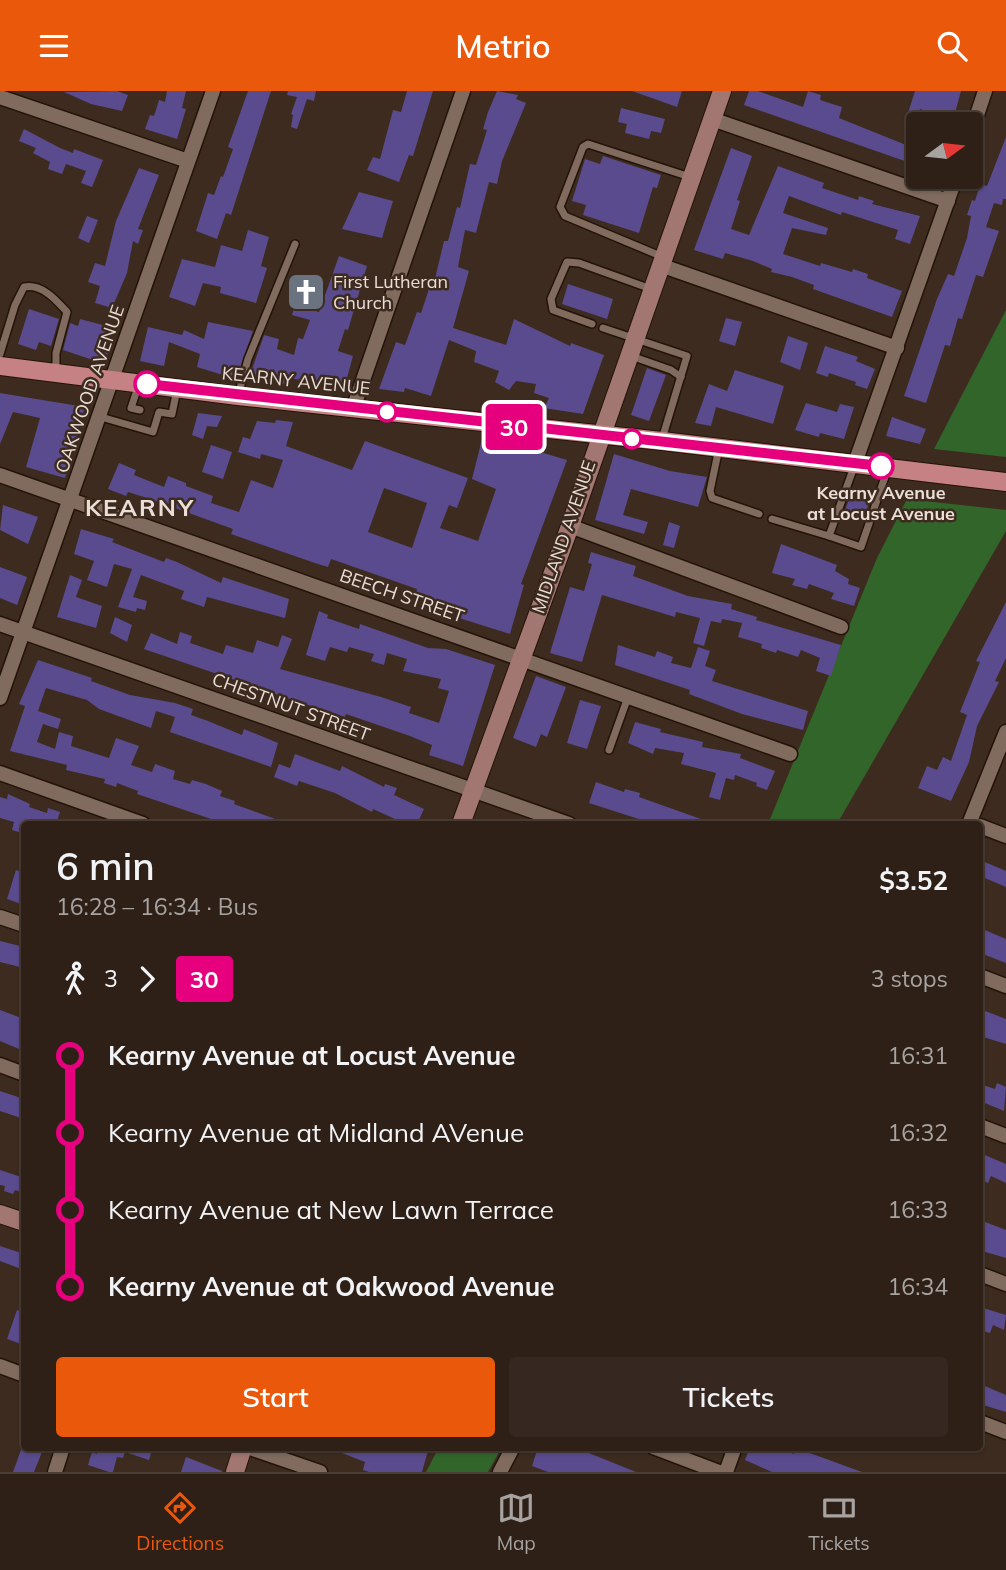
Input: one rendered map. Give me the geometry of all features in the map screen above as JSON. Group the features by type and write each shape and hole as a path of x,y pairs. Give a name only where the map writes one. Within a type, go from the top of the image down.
{"main road":[{"name":"KEARNY AVENUE","path":"0,366 177,389 719,447 1006,482"}],"street":[{"name":"OAKWOOD AVENUE","path":"0,698 101,418 213,91"},
{"path":"353,409 463,91"},
{"name":"MIDLAND AVENUE","path":"462,821 570,526 599,436 722,91"},
{"path":"978,112 985,91"},
{"path":"0,97 188,161"},
{"path":"712,119 948,201"},
{"path":"855,463 952,189"},
{"path":"662,261 897,348"},
{"name":"BEECH STREET","path":"0,475 790,754"},
{"path":"570,526 841,627"},
{"name":"CHESTNUT STREET","path":"0,624 560,821"},
{"path":"975,821 1006,732"},
{"path":"0,773 135,821"},
{"path":"983,827 1006,836"},
{"path":"0,917 21,924"},
{"path":"983,977 1006,986"},
{"path":"0,1065 21,1073"},
{"path":"983,1127 1006,1136"},
{"path":"0,1213 21,1221"},
{"path":"983,1275 1006,1284"},
{"path":"0,1366 21,1374"},
{"path":"983,1423 1006,1433"},
{"path":"55,1472 62,1451"},
{"path":"235,1472 243,1451"},
{"path":"257,1451 320,1472"},
{"path":"500,1472 511,1451"},
{"path":"664,1451 719,1472"},
{"path":"726,1472 734,1451"}],"lane":[{"path":"662,261 565,216 560,207 583,146 588,144 691,177"},
{"path":"238,396 248,359 295,244"},
{"path":"592,324 553,310 551,299 563,266 573,261 651,290"},
{"path":"0,354 15,305 24,287 33,286 53,296 67,312 68,319 56,353 55,373"},
{"path":"603,328 681,377"},
{"path":"632,347 687,356 662,441"},
{"path":"124,424 135,409 139,383"},
{"path":"101,418 153,432 158,412 172,414 177,389"},
{"path":"719,447 710,491 712,498 759,514"},
{"path":"829,536 855,463"},
{"path":"772,519 861,547 888,467"},
{"path":"609,750 628,696"}],"green space":[{"path":"1006,310 1006,457 934,449"},
{"path":"907,499 1006,510 1006,531 839,821 769,821 877,558"},
{"path":"437,1451 500,1451 488,1472 426,1472"}],"building":[{"path":"117,91 128,95 122,111 91,104 64,92"},
{"path":"167,91 186,91 182,108 186,109 177,139 145,129 150,115 154,116 159,100 165,102"},
{"path":"248,91 271,91 231,215 226,213 217,239 196,231 208,193 214,195 221,176 223,177 233,149 228,147"},
{"path":"288,91 316,91 314,101 307,99 297,129 291,127 291,114 297,97 287,95"},
{"path":"407,91 433,91 413,156 409,155 399,182 367,170 373,157 380,159 393,110 401,112"},
{"path":"497,91 518,95 516,99 526,103 502,161 497,184 489,182 476,233 465,230 458,267 469,271 453,328 506,345 514,319 570,346 571,343 604,355 583,414 544,408 549,398 534,393 536,384 516,381 509,390 495,382 499,371 474,362 476,351 449,340 431,396 405,388 404,392 379,389 396,342 405,345 417,312 421,313 429,289 432,291 444,241 448,241 457,207 460,208 470,164 476,165 487,130 483,129"},
{"path":"632,91 682,91 677,107"},
{"path":"749,91 758,91 803,107 808,91 821,95 820,100 842,107 839,118 906,145 906,161 744,105"},
{"path":"915,91 961,91 955,112 929,112 920,109 919,112 908,112"},
{"path":"621,108 665,119 661,133 651,131 649,139 625,133 627,124 618,122"},
{"path":"24,129 60,148 73,153 74,149 103,160 92,187 81,183 86,171 66,164 62,174 48,169 50,162 33,153 36,148 19,141"},
{"path":"1006,137 1006,199 1003,199 1002,205 994,203 986,227 999,231 983,277 976,275 962,319 958,318 950,346 945,345 926,403 904,396 937,299 948,274 954,276 967,238 971,216 967,215 972,200 975,201 979,189 987,186"},
{"path":"731,148 752,156 737,200 740,201 731,229 749,235 778,166 824,183 822,188 858,200 859,196 874,201 872,204 920,216 910,244 895,239 898,230 842,212 841,215 789,196 783,213 828,228 826,235 792,228 783,254 820,266 821,263 852,272 853,269 868,274 867,278 902,291 892,317 813,289 814,285 771,272 772,269 753,261 725,253 723,259 694,250"},
{"path":"603,156 661,175 657,188 653,187 639,233 583,215 586,205 572,201 585,159 600,164"},
{"path":"139,168 159,175 138,229 143,230 138,244 133,241 127,273 112,308 95,303 100,286 88,282 95,263 105,266 116,221"},
{"path":"359,192 393,201 382,238 342,229"},
{"path":"87,216 98,220 89,243 78,238"},
{"path":"248,230 269,237 261,266 267,268 256,303 220,293 221,287 203,283 195,306 169,297 182,259 215,267 221,245 242,251"},
{"path":"339,256 367,266 348,330 345,329 338,351 353,356 345,385 286,378 285,384 250,375 264,335 279,339 277,349 294,355 298,338 303,339 310,320 292,315 295,305 319,312"},
{"path":"568,284 613,299 607,319 562,304"},
{"path":"29,309 59,319 51,346 39,342 36,350 18,344"},
{"path":"726,318 742,322 735,346 719,341"},
{"path":"80,319 114,328 105,364 63,350 70,323 78,326"},
{"path":"208,322 253,331 236,379 197,367 200,354 169,342 164,366 140,361 148,327 182,335 184,330 204,339"},
{"path":"788,336 808,343 800,370 780,362"},
{"path":"825,346 858,357 856,361 875,369 867,389 855,385 856,382 829,373 828,377 816,373"},
{"path":"647,368 666,375 649,421 631,415"},
{"path":"735,370 784,386 773,424 716,407 711,426 695,423 709,384 727,391"},
{"path":"0,393 85,407 65,478 26,467 40,418 13,412 0,444"},
{"path":"806,403 837,412 840,404 854,407 844,439 820,433 819,437 795,430"},
{"path":"198,413 222,416 217,427 207,426 203,439 192,435"},
{"path":"892,417 926,429 920,444 886,436"},
{"path":"276,420 293,422 286,446 352,470 365,441 468,478 457,508 449,505 440,528 478,541 496,489 472,479 483,435 567,460 521,584 524,585 510,634 459,618 462,610 416,594 417,589 331,559 328,567 315,563 231,534 233,529 150,499 128,492 126,496 108,489 119,463 136,470 134,475 164,487 168,476 186,483 186,486 213,496 211,503 239,512 251,480 273,488 283,460 261,454 260,459 238,452 243,437 250,439 257,421 275,423","holes":["384,488 427,503 412,548 368,532"]},
{"path":"211,445 232,452 223,479 202,472"},
{"path":"614,454 670,471 707,477 698,507 631,489 623,515 648,522 644,534 595,520"},
{"path":"853,488 873,490 864,519 843,516"},
{"path":"3,505 38,517 28,544 0,530"},
{"path":"669,522 680,526 674,548 663,545"},
{"path":"81,529 114,539 112,542 164,562 166,558 177,562 221,583 223,577 289,599 285,618 207,597 204,607 181,599 184,591 141,575 133,597 147,601 145,610 137,608 136,612 118,607 132,569 114,564 107,587 87,580 94,561 74,554"},
{"path":"781,544 837,565 835,571 849,579 848,584 860,588 854,606 831,599 834,593 809,584 807,589 792,585 795,579 772,573"},
{"path":"591,552 636,566 633,576 688,596 732,604 731,609 757,617 756,620 841,645 831,676 816,671 820,658 801,650 798,657 777,650 776,653 761,648 762,644 738,637 742,623 722,619 721,623 711,621 704,646 693,643 700,618 676,612 675,617 602,595 582,662 550,653 570,587 584,591 592,564 588,563"},
{"path":"0,567 27,577 17,605 0,598"},
{"path":"70,575 82,580 76,597 102,606 96,628 57,617"},
{"path":"1006,602 1006,658 995,681 999,682 977,726 969,762 951,801 918,788 927,766 937,770 943,757 951,761 967,715 960,712 980,662 976,661"},
{"path":"319,611 328,615 327,618 359,629 360,624 428,648 446,649 495,665 463,766 429,755 432,745 410,736 346,714 345,717 296,701 144,649 151,633 177,644 180,632 192,636 190,643 223,654 226,645 253,653 257,640 278,647 282,635 292,639 280,669 411,707 409,713 439,723 449,691 438,688 441,679 403,671 407,659 387,653 384,665 371,661 374,654 349,647 347,652 330,647 325,661 306,655"},
{"path":"115,617 132,625 127,642 110,633"},
{"path":"618,645 655,657 657,651 673,657 671,663 691,668 698,647 710,651 705,666 716,670 712,681 808,711 803,730 742,714 689,694 690,690 615,665"},
{"path":"38,660 92,678 91,681 130,695 193,709 191,715 242,735 244,729 278,743 271,767 170,732 175,717 156,711 151,728 99,709 87,700 46,688 38,711 61,719 58,729 43,724 37,742 55,749 59,732 73,736 71,746 109,758 116,738 139,746 131,765 152,772 155,764 175,771 173,779 190,784 192,780 206,784 222,791 220,796 235,801 234,804 281,821 217,821 137,794 138,791 117,783 116,787 104,783 105,779 66,770 67,765 10,751 25,706 19,704"},
{"path":"536,676 566,687 547,737 541,734 536,747 513,738"},
{"path":"580,700 601,706 587,749 567,743"},
{"path":"635,722 661,729 660,732 703,742 702,747 741,754 740,758 775,771 767,790 735,775 734,780 726,778 720,800 709,797 716,773 681,764 684,753 655,748 653,754 628,743"},
{"path":"295,754 340,771 342,766 384,787 385,784 397,788 394,795 424,809 418,821 399,821 373,809 372,812 335,793 299,781 297,786 274,777 279,764 290,768"},
{"path":"596,782 624,792 625,789 640,793 639,797 707,821 645,821 589,803"},
{"path":"8,794 30,804 29,807 47,813 48,808 60,812 57,821 21,821 21,833 12,830 14,822 0,818 0,797 7,799"},
{"path":"983,861 1006,871 1006,887 983,877"},
{"path":"16,870 21,872 21,904 7,899"},
{"path":"983,929 1006,939 1006,963 983,954"},
{"path":"0,941 21,946 21,967 0,962"},
{"path":"0,1010 21,1018 21,1050 0,1041"},
{"path":"983,1010 1006,1019 1006,1044 983,1037"},
{"path":"997,1083 1006,1087 1004,1111 983,1102 983,1085 995,1089"},
{"path":"0,1091 21,1098 21,1118 0,1111"},
{"path":"983,1154 1006,1164 1006,1183 991,1176 988,1183 983,1180"},
{"path":"0,1170 21,1177 21,1192 15,1190 13,1194 4,1191 5,1186 0,1185"},
{"path":"983,1221 1006,1230 1006,1258 983,1251"},
{"path":"0,1246 21,1253 21,1269 0,1261"},
{"path":"983,1308 1006,1315 1004,1330 993,1325 990,1333 983,1331"},
{"path":"17,1310 21,1312 21,1344 7,1339"},
{"path":"983,1385 1006,1395 1006,1412 983,1405"},
{"path":"21,1450 42,1451 34,1472 13,1472"},
{"path":"96,1451 152,1451 149,1460 125,1452 123,1458 117,1457 113,1472 88,1465 92,1452 97,1454"},
{"path":"337,1451 428,1451 422,1472 369,1472 363,1470 365,1462"},
{"path":"537,1451 584,1451 636,1472 548,1472 532,1466"},
{"path":"748,1451 787,1451 794,1454 795,1451 807,1451 862,1472 772,1472 745,1460"},
{"path":"186,1457 222,1471 222,1472 181,1472"}],"bus line":[{"name":"30","path":"147,384 261,399 881,466"}],"place":[{"name":"First Lutheran Church","path":"306,292"},
{"name":"Kearny Avenue at Locust Avenue","path":"881,466"}],"district":[{"name":"KEARNY","path":"140,508"}]}
